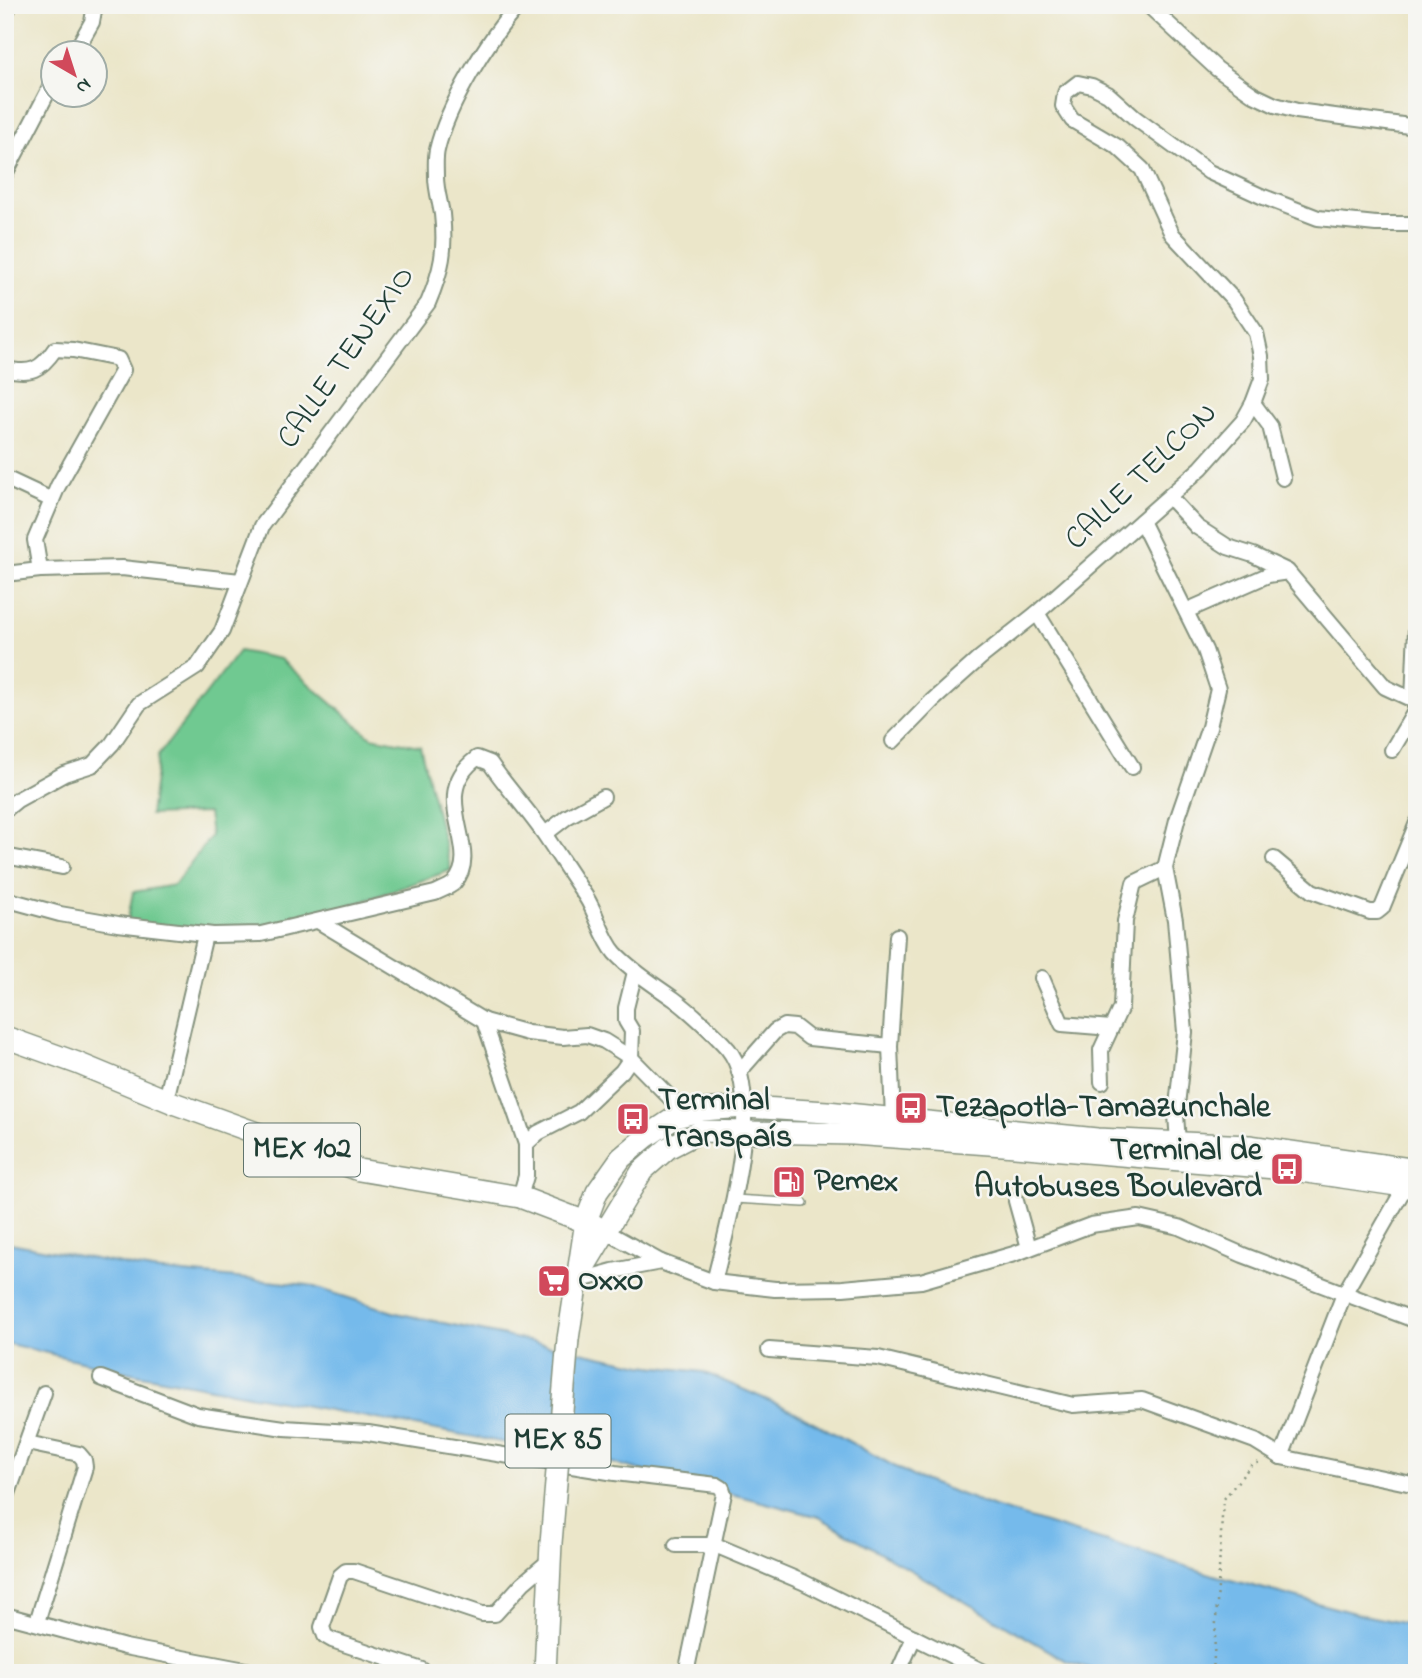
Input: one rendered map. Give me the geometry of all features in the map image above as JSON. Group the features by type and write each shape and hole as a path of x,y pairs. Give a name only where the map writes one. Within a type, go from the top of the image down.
{"main road":[{"name":"MEX 102","path":"5,1037 166,1100 359,1170 520,1197 586,1221 607,1232"},
{"name":"MEX 85","path":"545,1673 550,1551 568,1339 586,1221 597,1192 621,1158 676,1116 702,1110 744,1107 893,1119 1287,1169 1413,1178"},
{"name":"MEX 85","path":"577,1279 642,1171 668,1147 701,1130 853,1134 1096,1146 1178,1143 1249,1146 1413,1178"}],"street":[{"path":"5,14 10,5"},
{"path":"83,38 92,22 95,5"},
{"name":"CALLE TENEXIO","path":"5,810 17,800 64,774 92,765 112,744 139,704 197,667 222,631 262,526 428,303 441,271 445,243 436,180 437,150 474,67 503,22 519,5"},
{"path":"1148,5 1217,69 1254,95 1275,105 1297,111 1417,127"},
{"name":"CALLE TELCON","path":"894,741 932,701 980,658 1037,613 1202,468 1243,421 1262,379 1261,356 1255,333 1234,300 1172,234 1142,169 1118,147 1072,120 1063,106 1065,93 1078,83 1100,90 1209,172 1307,214 1318,218 1376,224 1417,224"},
{"path":"5,174 39,108"},
{"path":"6,370 32,371 45,363 55,349 118,359 122,364 123,370 52,500 35,540 40,570"},
{"path":"1253,403 1270,426 1283,478"},
{"path":"5,478 52,500"},
{"path":"1168,497 1197,527 1228,547 1253,555 1288,572 1385,687 1416,705"},
{"path":"1141,521 1205,650 1218,689 1209,727 1177,820 1165,868 1175,920 1185,1032 1176,1115 1178,1143"},
{"path":"5,573 122,568 240,582"},
{"path":"1186,611 1268,575 1288,572"},
{"path":"1392,751 1416,705 1417,604"},
{"path":"1037,613 1132,767"},
{"path":"5,899 60,914 118,924 205,934 261,934 435,893 454,883 462,867 461,831 453,802 456,784 467,766 477,758 490,763 545,834 588,900 613,950 635,972 677,1001 720,1042 729,1051 739,1072 744,1131 734,1199 714,1282"},
{"path":"545,834 567,817 603,797"},
{"path":"1274,859 1312,891 1370,912 1377,912 1382,908 1417,823"},
{"path":"5,856 62,867"},
{"path":"1102,1082 1101,1051 1121,1006 1125,921 1134,883 1165,868"},
{"path":"318,921 484,1021 527,1033 563,1037 587,1035 604,1041 631,1058 686,1114"},
{"path":"166,1100 205,934"},
{"path":"893,1119 890,1046 897,936"},
{"path":"526,1144 538,1133 579,1112 622,1071 631,1058 632,1031 626,1021 626,1008 635,972"},
{"path":"1042,978 1062,1024 1111,1028"},
{"path":"484,1021 526,1144 526,1176 520,1197"},
{"path":"739,1072 775,1031 784,1026 795,1027 809,1038 890,1046"},
{"path":"1281,1457 1344,1294 1413,1178"},
{"path":"1016,1201 1030,1248"},
{"path":"607,1232 661,1262 714,1282 775,1289 843,1288 921,1281 1030,1248 1091,1225 1139,1218 1179,1227 1243,1255 1417,1321"},
{"path":"577,1279 661,1262"},
{"path":"769,1350 878,1358 1073,1405 1142,1400 1255,1441 1281,1457 1417,1485"},
{"path":"101,1378 198,1415 284,1428 368,1433 615,1473 717,1485 722,1488 724,1494 686,1673"},
{"path":"5,1503 44,1393"},
{"path":"27,1443 79,1454 85,1467 37,1622"},
{"path":"676,1545 715,1545 803,1582 986,1673"},
{"path":"422,1670 325,1636 322,1628 340,1576 346,1571 354,1571 482,1614 495,1614 550,1551"},
{"path":"5,1615 125,1647 261,1673"},
{"path":"898,1673 914,1637"}],"lane":[{"path":"734,1199 804,1203"}],"path":[{"path":"1213,1673 1223,1500 1252,1464 1281,1457"}],"green space":[{"path":"239,651 280,659 371,737 420,746 451,870 285,929 126,929 133,892 174,885 211,836 208,813 150,815 158,756"}],"water":[{"path":"5,1242 152,1270 308,1285 396,1313 642,1365 703,1372 793,1411 912,1476 994,1507 1227,1579 1358,1614 1417,1626 1417,1673 1106,1673 1067,1661 819,1517 613,1463 131,1373 5,1343"}],"place":[{"name":"Tezapotla-Tamazunchale","path":"911,1108"},
{"name":"Terminal Transpaís","path":"633,1119"},
{"name":"Terminal de Autobuses Boulevard","path":"1287,1169"},
{"name":"Pemex","path":"789,1182"},
{"name":"Oxxo","path":"554,1281"}]}
